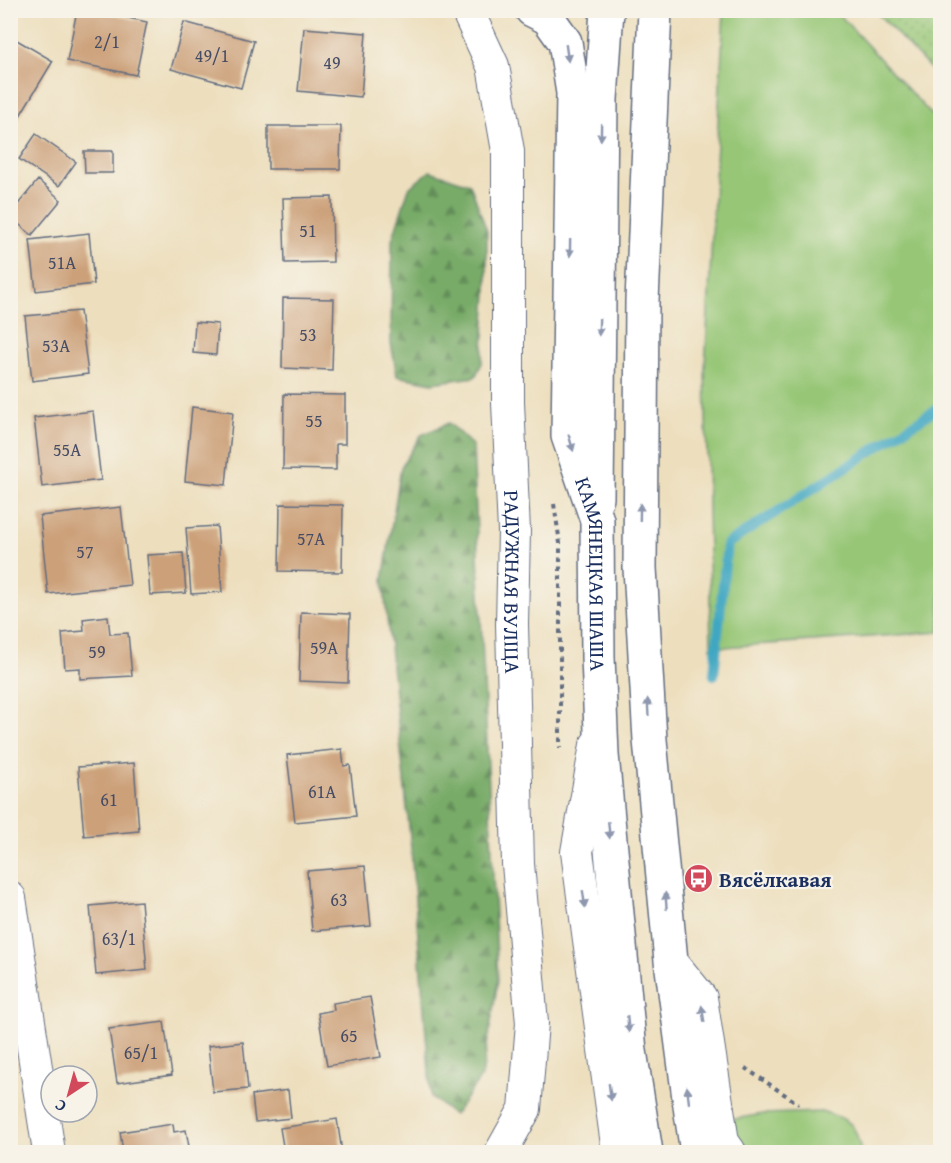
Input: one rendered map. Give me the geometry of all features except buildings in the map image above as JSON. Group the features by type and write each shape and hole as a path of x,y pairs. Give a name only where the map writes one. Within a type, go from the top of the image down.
{"main road":[{"name":"КАМЯНЕЦКАЯ ШАША","path":"532,10 548,18 565,42 573,93 568,436 597,520 597,657 602,755 630,1052 646,1152"},
{"path":"597,520 601,99 607,10"},
{"path":"655,10 642,301 640,568 650,740 671,961 697,1152"}],"street":[{"name":"РАДУЖНАЯ ВУЛІЦА","path":"467,10 493,66 508,151 508,403 514,531 512,624 517,841 532,1023 525,1109 501,1152"},
{"path":"600,717 577,852 618,1152"},
{"path":"10,898 49,1152"},
{"path":"671,961 701,998 723,1142 730,1152"}],"path":[{"path":"553,497 560,543 560,751"},
{"path":"736,1062 799,1104"}],"green space":[{"path":"724,11 836,11 940,124 940,632 711,648 705,368"},
{"path":"875,11 940,11 940,79"},
{"path":"430,171 470,184 487,231 487,293 482,363 475,377 432,383 397,376 391,343 392,240 409,188"},
{"path":"449,423 473,446 498,980 482,1076 454,1115 431,1097 410,837 383,580 401,467 421,435"},
{"path":"824,1112 851,1124 861,1152 736,1152 728,1120 763,1114"}],"waterway":[{"path":"714,675 727,544 940,407"}],"place":[{"name":"Вясёлкавая","path":"698,879"}]}
